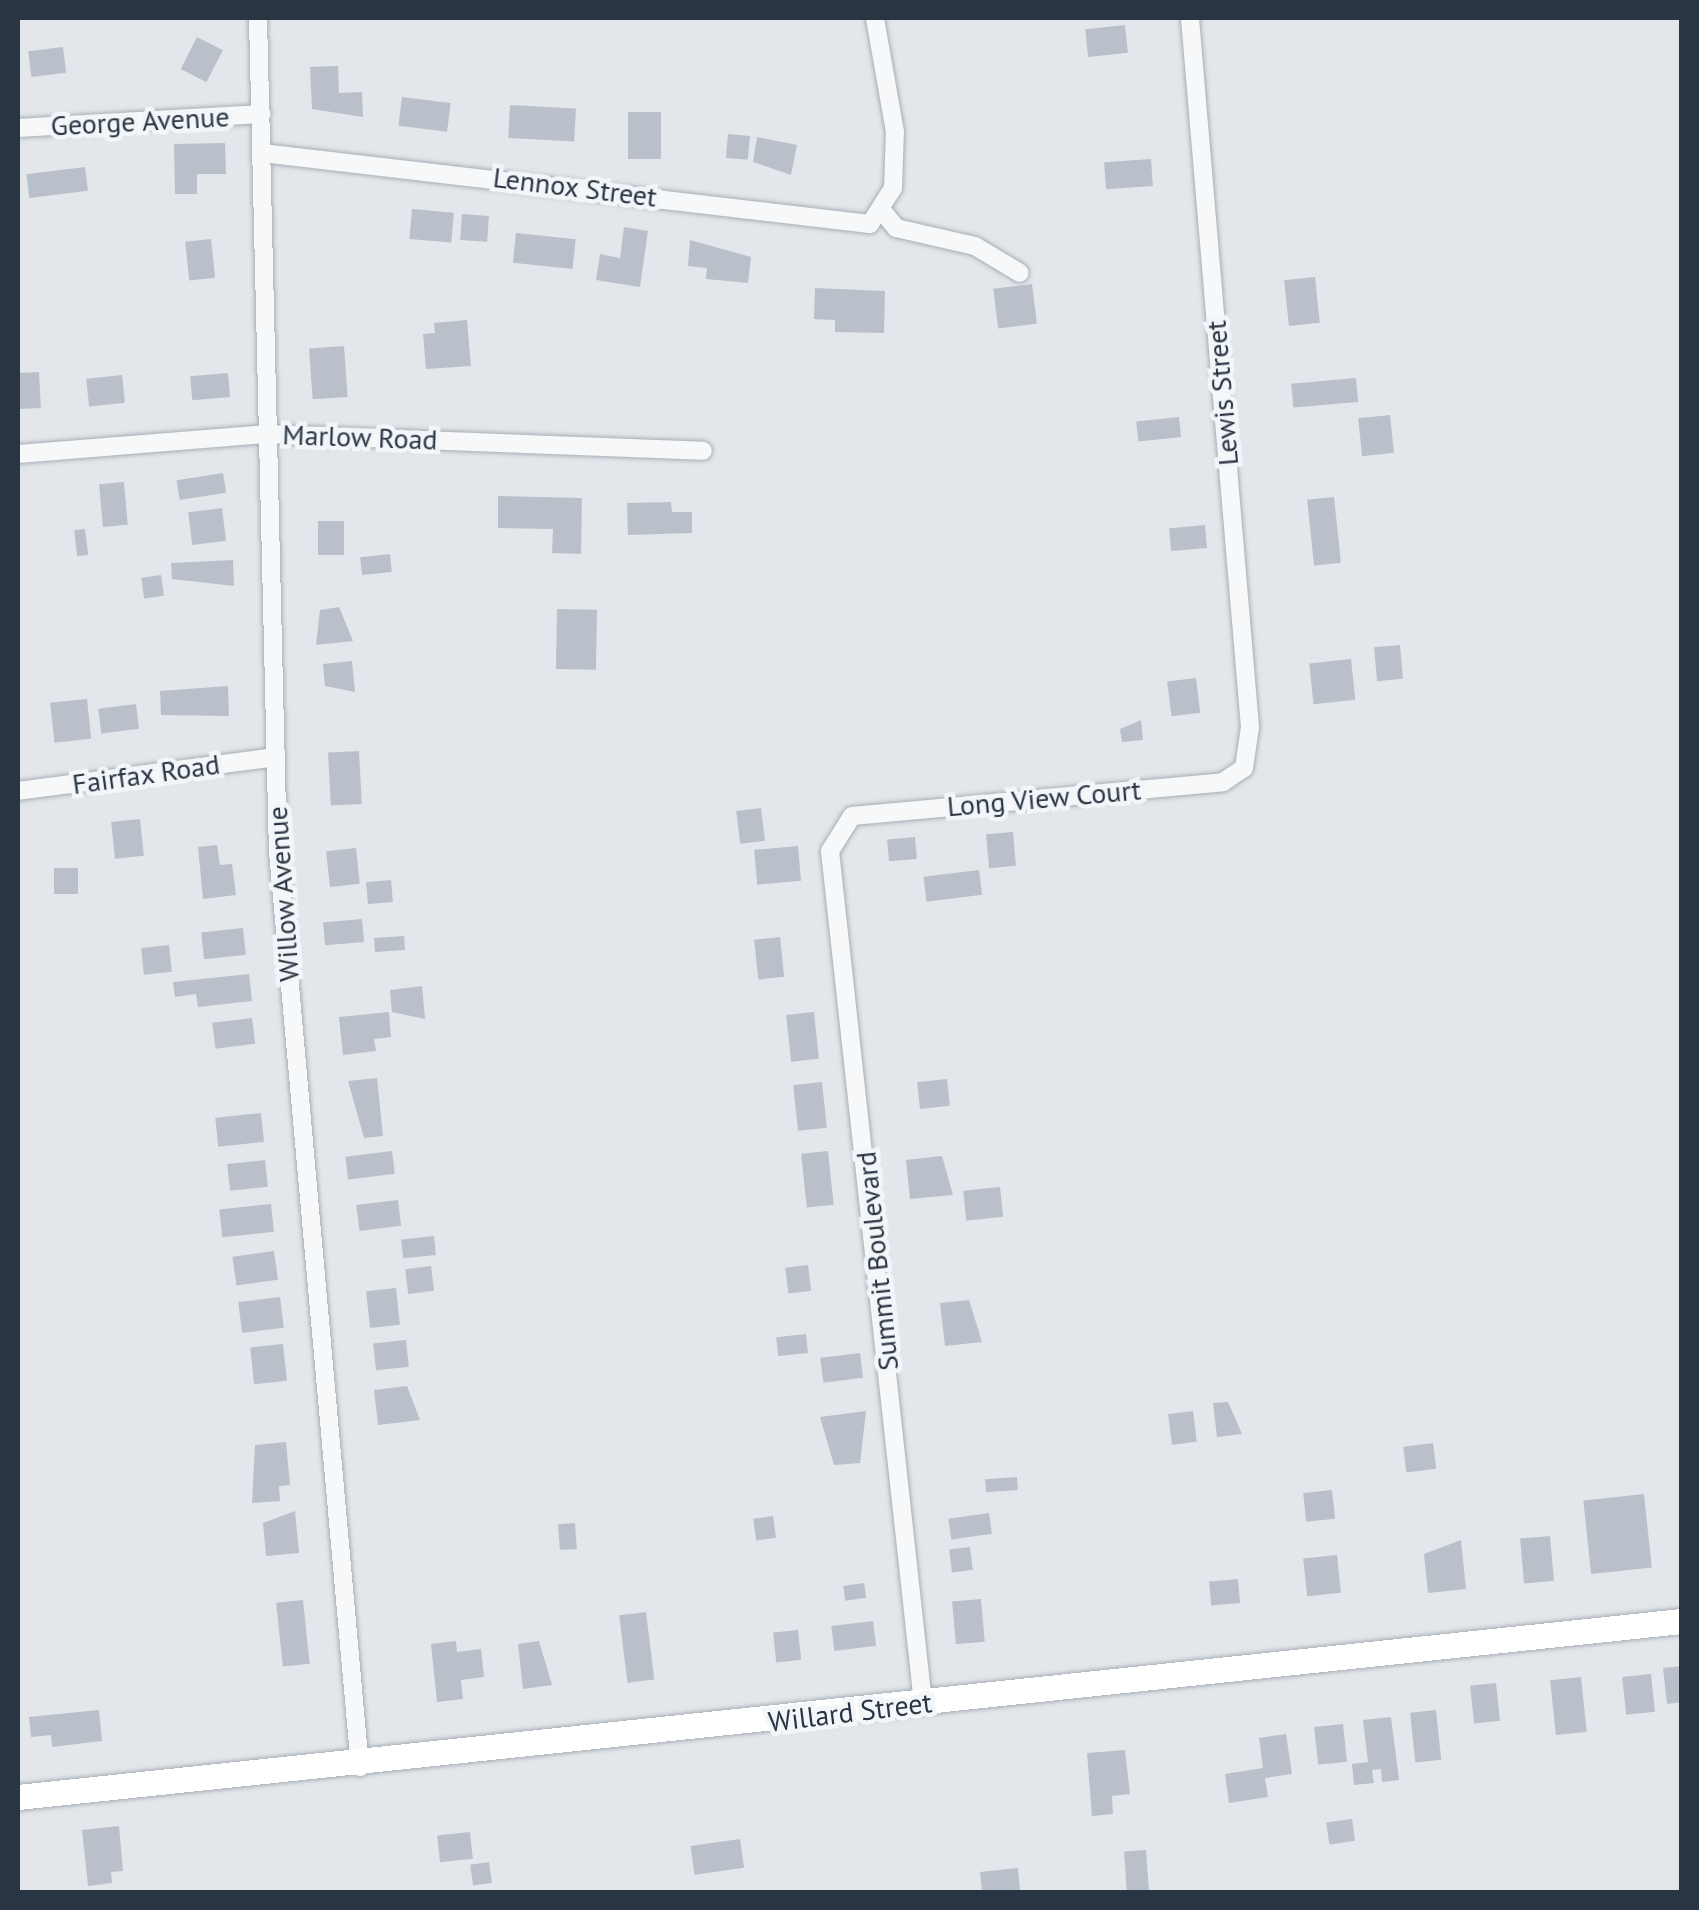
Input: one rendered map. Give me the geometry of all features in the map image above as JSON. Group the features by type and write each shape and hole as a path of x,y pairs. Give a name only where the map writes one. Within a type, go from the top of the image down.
{"street":[{"name":"Willow Avenue","path":"258,18 274,757 360,1768"},
{"path":"875,18 896,132 884,213 896,228 975,246 1020,273"},
{"name":"Lewis Street","path":"1190,18 1250,727 1244,768"},
{"name":"George Avenue","path":"18,128 262,114"},
{"name":"Lennox Street","path":"262,153 841,223 870,224 884,213"},
{"name":"Marlow Road","path":"18,454 265,434 703,451"},
{"name":"Fairfax Road","path":"18,791 274,757"},
{"name":"Long View Court","path":"842,822 1224,782 1244,768"},
{"name":"Summit Boulevard","path":"842,822 830,851 923,1704"},
{"name":"Willard Street","path":"18,1797 360,1768 1682,1622"}],"building":[{"path":"1125,25 1128,53 1088,57 1085,29"},
{"path":"197,37 223,50 206,82 181,69"},
{"path":"63,47 66,73 31,77 28,51"},
{"path":"338,66 339,93 362,92 363,117 312,109 310,67"},
{"path":"402,97 451,103 447,132 398,126"},
{"path":"510,105 576,108 574,141 508,138"},
{"path":"628,112 661,112 661,159 628,159"},
{"path":"728,134 750,136 748,160 726,158"},
{"path":"757,137 797,145 791,175 753,162"},
{"path":"225,143 226,174 197,174 197,194 175,194 174,144"},
{"path":"1151,159 1153,186 1106,189 1104,162"},
{"path":"85,167 88,191 29,198 26,174"},
{"path":"412,209 454,213 451,243 409,239"},
{"path":"462,214 489,216 487,242 460,240"},
{"path":"624,227 648,231 640,287 596,280 600,254 620,258"},
{"path":"516,233 576,239 573,269 513,263"},
{"path":"211,239 215,278 189,281 185,242"},
{"path":"690,240 751,257 748,283 706,279 707,268 688,266"},
{"path":"1315,277 1320,323 1289,326 1284,280"},
{"path":"1032,284 1037,324 998,328 993,289"},
{"path":"815,288 885,291 884,333 835,332 835,320 814,319"},
{"path":"467,320 471,366 426,369 423,334 435,333 434,323"},
{"path":"344,346 348,397 313,399 309,348"},
{"path":"39,372 41,408 20,409 18,373"},
{"path":"228,373 230,397 192,400 190,376"},
{"path":"122,375 125,403 89,407 86,379"},
{"path":"1356,378 1358,402 1293,408 1291,384"},
{"path":"1390,415 1394,453 1362,456 1358,418"},
{"path":"1179,417 1181,437 1138,441 1136,421"},
{"path":"223,473 226,493 180,500 177,480"},
{"path":"124,482 128,525 103,527 99,484"},
{"path":"498,496 582,498 581,554 552,553 553,529 498,528"},
{"path":"1334,497 1341,563 1314,565 1307,500"},
{"path":"671,502 672,512 692,512 692,533 628,535 627,503"},
{"path":"222,508 226,541 192,545 188,512"},
{"path":"318,521 344,521 344,555 318,555"},
{"path":"1205,525 1207,548 1171,551 1169,528"},
{"path":"85,529 88,555 77,556 74,530"},
{"path":"390,554 392,572 362,575 360,557"},
{"path":"233,560 234,586 172,579 171,563"},
{"path":"161,575 164,596 144,599 141,578"},
{"path":"339,607 353,641 316,645 320,610"},
{"path":"557,609 597,610 596,670 556,669"},
{"path":"1400,645 1403,679 1377,681 1374,647"},
{"path":"1351,659 1355,700 1314,704 1309,663"},
{"path":"352,661 355,692 325,686 323,664"},
{"path":"1196,678 1200,713 1171,716 1167,682"},
{"path":"228,686 229,716 161,715 160,691"},
{"path":"87,699 91,739 54,743 50,703"},
{"path":"136,704 139,729 101,733 98,709"},
{"path":"1141,720 1143,740 1122,742 1120,729"},
{"path":"359,751 362,804 331,806 328,753"},
{"path":"761,808 765,841 740,844 736,811"},
{"path":"140,819 144,856 115,859 111,822"},
{"path":"1013,832 1016,866 989,868 986,834"},
{"path":"915,837 917,859 889,861 887,839"},
{"path":"217,845 220,865 232,864 236,895 203,899 198,847"},
{"path":"798,846 801,881 757,885 754,850"},
{"path":"356,848 360,884 330,887 326,851"},
{"path":"54,868 78,868 78,894 54,894"},
{"path":"979,870 982,895 926,902 923,877"},
{"path":"391,880 393,902 368,904 366,882"},
{"path":"362,919 364,942 325,945 323,922"},
{"path":"243,928 246,955 204,959 201,932"},
{"path":"404,936 405,950 375,952 374,938"},
{"path":"780,937 784,977 758,979 754,940"},
{"path":"169,945 172,972 144,975 141,948"},
{"path":"249,974 252,1001 198,1007 196,994 175,997 173,982"},
{"path":"422,986 425,1019 392,1012 390,990"},
{"path":"389,1012 391,1037 374,1039 376,1051 343,1055 339,1017"},
{"path":"814,1012 819,1059 791,1062 786,1015"},
{"path":"252,1018 255,1044 215,1049 212,1023"},
{"path":"377,1078 383,1136 364,1138 348,1081"},
{"path":"947,1079 950,1106 920,1109 917,1082"},
{"path":"822,1082 827,1128 798,1131 793,1085"},
{"path":"261,1113 264,1142 218,1147 215,1118"},
{"path":"392,1151 395,1174 348,1180 345,1157"},
{"path":"828,1151 834,1205 807,1208 801,1154"},
{"path":"942,1156 953,1195 910,1199 906,1160"},
{"path":"265,1160 268,1187 230,1191 227,1164"},
{"path":"1000,1187 1003,1217 966,1221 963,1191"},
{"path":"398,1200 401,1226 359,1231 356,1205"},
{"path":"271,1204 274,1232 222,1237 219,1209"},
{"path":"434,1236 436,1255 403,1258 401,1239"},
{"path":"274,1251 278,1280 236,1286 232,1257"},
{"path":"808,1265 811,1291 788,1294 785,1268"},
{"path":"431,1266 434,1291 408,1294 405,1269"},
{"path":"396,1288 400,1325 370,1328 366,1291"},
{"path":"280,1297 284,1328 242,1333 238,1302"},
{"path":"969,1300 982,1342 945,1346 940,1303"},
{"path":"806,1334 808,1353 778,1356 776,1337"},
{"path":"406,1340 409,1367 376,1370 373,1343"},
{"path":"283,1344 287,1381 254,1384 250,1347"},
{"path":"860,1353 863,1378 823,1383 820,1358"},
{"path":"407,1386 420,1420 378,1425 374,1390"},
{"path":"1228,1402 1242,1434 1217,1437 1213,1403"},
{"path":"866,1411 860,1463 834,1465 820,1417"},
{"path":"1193,1411 1197,1442 1172,1445 1168,1414"},
{"path":"286,1442 290,1485 279,1486 280,1501 252,1503 255,1445"},
{"path":"1433,1443 1436,1469 1406,1472 1403,1447"},
{"path":"1017,1477 1018,1490 986,1492 985,1479"},
{"path":"1332,1490 1335,1519 1306,1522 1303,1493"},
{"path":"1644,1494 1652,1568 1591,1574 1583,1500"},
{"path":"295,1511 299,1553 266,1556 263,1523"},
{"path":"989,1513 992,1534 951,1540 948,1519"},
{"path":"773,1516 776,1538 756,1541 753,1519"},
{"path":"575,1523 577,1549 560,1550 558,1524"},
{"path":"1550,1536 1554,1581 1524,1583 1520,1539"},
{"path":"1461,1540 1466,1589 1428,1593 1424,1554"},
{"path":"970,1547 973,1570 952,1572 949,1550"},
{"path":"1337,1555 1341,1593 1307,1596 1303,1559"},
{"path":"1238,1579 1240,1603 1211,1605 1209,1582"},
{"path":"864,1583 866,1598 845,1601 843,1586"},
{"path":"981,1599 985,1642 956,1644 952,1602"},
{"path":"303,1600 310,1664 283,1666 276,1603"},
{"path":"646,1612 654,1679 627,1683 619,1615"},
{"path":"873,1621 876,1646 834,1651 831,1626"},
{"path":"798,1630 801,1660 776,1662 773,1633"},
{"path":"456,1641 457,1652 481,1649 484,1677 461,1680 463,1699 437,1702 431,1644"},
{"path":"539,1641 552,1685 523,1689 518,1644"},
{"path":"1682,1666 1682,1702 1667,1704 1663,1668"},
{"path":"1651,1674 1655,1712 1626,1715 1622,1677"},
{"path":"1581,1677 1587,1732 1556,1735 1550,1680"},
{"path":"1496,1683 1500,1721 1474,1724 1470,1686"},
{"path":"99,1710 102,1741 52,1747 51,1735 31,1737 29,1717"},
{"path":"1436,1710 1441,1760 1415,1762 1410,1713"},
{"path":"1391,1717 1399,1780 1382,1782 1381,1769 1372,1770 1374,1783 1354,1785 1352,1764 1368,1762 1363,1720"},
{"path":"1343,1724 1347,1762 1318,1765 1314,1727"},
{"path":"1286,1734 1292,1774 1265,1778 1268,1797 1229,1803 1225,1774 1263,1768 1259,1738"},
{"path":"1125,1750 1130,1794 1112,1796 1113,1814 1092,1816 1087,1753"},
{"path":"1352,1819 1355,1841 1329,1844 1326,1823"},
{"path":"119,1826 123,1871 111,1872 112,1883 88,1886 82,1830"},
{"path":"470,1832 473,1859 440,1862 437,1835"},
{"path":"740,1839 744,1868 695,1875 690,1846"},
{"path":"1146,1850 1149,1890 1127,1891 1124,1852"},
{"path":"489,1862 492,1883 473,1885 470,1865"},
{"path":"1018,1868 1020,1892 982,1892 980,1872"}]}
